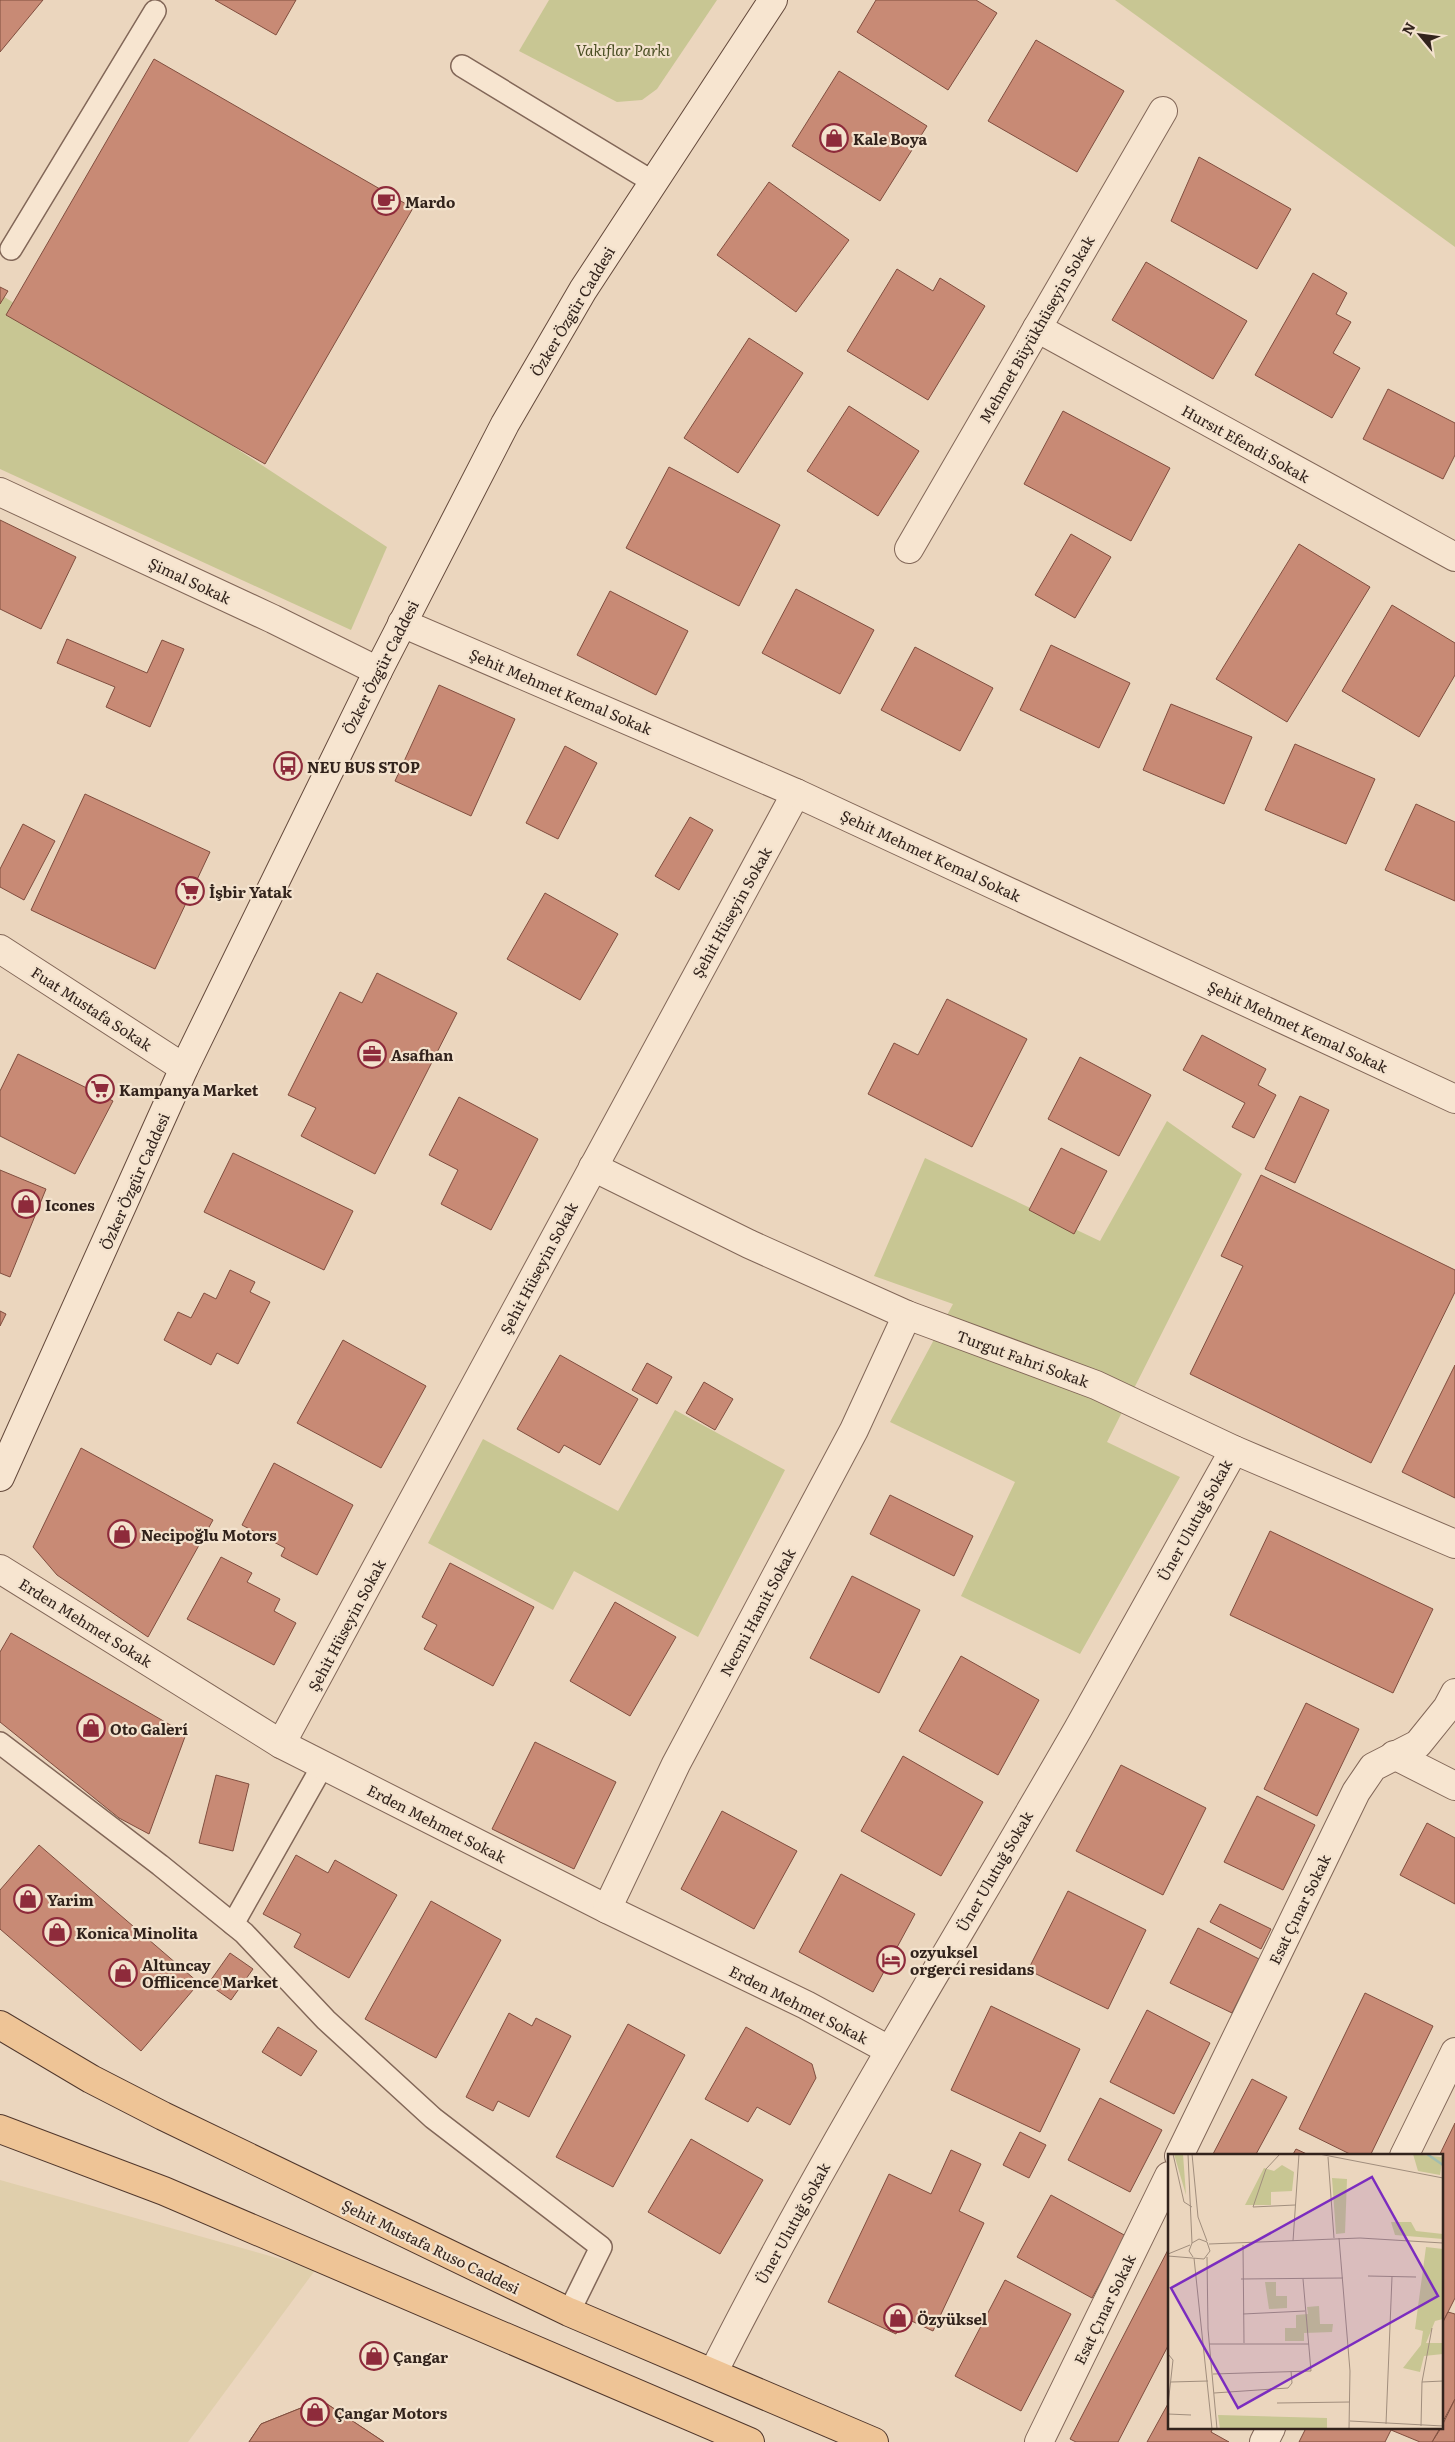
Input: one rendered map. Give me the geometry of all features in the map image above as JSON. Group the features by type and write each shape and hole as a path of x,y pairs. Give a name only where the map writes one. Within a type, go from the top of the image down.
{"main road":[{"name":"Şehit Mustafa Ruso Caddesi","path":"0,2025 91,2079 163,2116 569,2312 874,2442"},
{"path":"0,2129 164,2191 750,2442"}],"street":[{"name":"Özker Özgür Caddesi","path":"0,1477 184,1068 378,671 505,424 583,290 773,0"},
{"name":"Mehmet Büyükhüseyin Sokak","path":"909,549 1163,111"},
{"name":"Hursıt Efendi Sokak","path":"1037,328 1455,557"},
{"name":"Şimal Sokak","path":"0,492 273,619 378,671"},
{"name":"Şehit Mehmet Kemal Sokak","path":"402,623 796,793 1455,1099"},
{"name":"Şehit Hüseyin Sokak","path":"282,1744 796,793"},
{"name":"Fuat Mustafa Sokak","path":"0,949 184,1068"},
{"name":"Turgut Fahri Sokak","path":"593,1167 749,1244 907,1315 1096,1385 1234,1450 1455,1544"},
{"name":"Necmi Hamit Sokak","path":"607,1909 676,1764 854,1430 907,1315"},
{"name":"Üner Ulutuğ Sokak","path":"713,2373 762,2276 889,2050 1072,1738 1234,1450"},
{"name":"Erden Mehmet Sokak","path":"0,1569 282,1744 607,1909 806,2005 889,2050"},
{"name":"Esat Çınar Sokak","path":"1180,2154 1356,1792 1373,1767 1418,1744 1447,1708 1455,1693"},
{"path":"1394,1755 1455,1786"},
{"path":"1405,2154 1455,2052"},
{"name":"Esat Çınar Sokak","path":"1039,2442 1168,2178"},
{"path":"1264,2442 1270,2430"}],"lane":[{"path":"11,249 155,11"},
{"path":"462,66 653,182"},
{"path":"0,1743 232,1924 326,2020 433,2118 601,2247 569,2312"},
{"path":"232,1924 323,1765"}],"shaded area":[{"path":"0,2180 316,2269 188,2442 0,2442"}],"green space":[{"name":"Vakıflar Parkı","path":"549,0 717,0 657,89 642,100 617,102 519,51"},
{"path":"1115,0 1455,0 1455,247"},
{"path":"0,294 387,547 351,630 0,469"},
{"path":"1167,1121 1242,1174 1107,1442 1180,1477 1080,1654 961,1596 1015,1482 890,1422 953,1304 874,1276 925,1158 1100,1241"},
{"path":"675,1410 785,1470 698,1637 574,1571 553,1610 428,1543 483,1439 618,1511"}],"building":[{"path":"0,0 43,0 0,52"},
{"path":"215,0 296,0 276,35"},
{"path":"876,0 976,0 997,13 948,90 857,32"},
{"path":"1036,40 1124,91 1077,172 988,121"},
{"path":"154,59 413,208 265,464 6,315"},
{"path":"839,71 927,126 880,201 792,146"},
{"path":"1199,157 1291,209 1257,269 1171,221"},
{"path":"769,182 849,240 796,312 717,255"},
{"path":"1146,262 1247,321 1213,379 1112,320"},
{"path":"897,269 933,291 940,278 985,306 928,400 847,351"},
{"path":"1313,273 1347,293 1336,314 1351,322 1333,353 1360,368 1332,418 1255,375"},
{"path":"0,287 8,291 0,304"},
{"path":"749,338 803,373 738,473 684,438"},
{"path":"1388,389 1455,423 1455,455 1443,479 1363,439"},
{"path":"849,406 919,451 878,516 807,471"},
{"path":"1063,411 1170,468 1131,541 1024,484"},
{"path":"669,467 780,525 739,606 626,548"},
{"path":"0,520 76,557 41,629 0,609"},
{"path":"1071,534 1111,557 1075,618 1035,595"},
{"path":"1299,544 1370,587 1287,722 1216,679"},
{"path":"796,589 874,630 840,694 762,653"},
{"path":"610,591 688,631 656,695 577,655"},
{"path":"1392,605 1455,643 1455,675 1419,737 1342,691"},
{"path":"67,639 147,673 162,640 184,649 150,727 106,707 115,687 57,663"},
{"path":"1051,645 1130,683 1099,748 1020,710"},
{"path":"915,647 993,688 960,751 881,710"},
{"path":"439,685 515,719 471,816 395,781"},
{"path":"1171,704 1252,737 1224,804 1143,770"},
{"path":"1295,744 1375,779 1346,844 1265,810"},
{"path":"565,746 597,763 558,839 526,823"},
{"name":"İşbir Yatak","path":"85,794 210,852 155,969 31,910"},
{"path":"1416,804 1455,822 1455,901 1385,870"},
{"path":"690,817 713,830 679,890 655,876"},
{"path":"23,824 55,841 24,900 0,887 0,869"},
{"path":"545,893 618,934 580,1000 507,959"},
{"name":"Asafhan","path":"377,973 457,1013 375,1174 301,1136 316,1108 288,1095 340,992 362,1003"},
{"path":"947,999 1027,1039 972,1147 868,1094 894,1043 918,1055"},
{"path":"1202,1035 1266,1069 1258,1085 1276,1095 1254,1138 1232,1127 1245,1103 1183,1070"},
{"path":"18,1054 113,1101 75,1174 0,1136 0,1091"},
{"path":"1080,1057 1151,1095 1119,1156 1048,1119"},
{"path":"1300,1096 1329,1110 1295,1183 1265,1169"},
{"path":"459,1097 538,1139 491,1230 441,1204 458,1170 429,1155"},
{"path":"1061,1148 1107,1171 1074,1234 1029,1210"},
{"path":"233,1153 353,1211 324,1270 204,1212"},
{"path":"0,1170 46,1189 10,1277 0,1273"},
{"path":"1261,1175 1455,1270 1455,1292 1371,1463 1190,1374 1243,1266 1221,1256"},
{"path":"230,1270 255,1282 250,1292 270,1302 238,1364 217,1353 211,1365 164,1340 178,1312 191,1318 204,1293 216,1299"},
{"path":"0,1311 6,1314 0,1326"},
{"path":"343,1340 426,1386 381,1468 297,1423"},
{"path":"560,1355 638,1399 600,1465 564,1445 559,1453 517,1429"},
{"path":"647,1363 672,1377 657,1404 632,1390"},
{"path":"1455,1365 1455,1498 1402,1472"},
{"path":"704,1382 733,1399 715,1430 686,1413"},
{"name":"Necipoğlu Motors","path":"81,1448 213,1520 148,1637 57,1575 33,1547"},
{"path":"274,1463 353,1505 317,1575 281,1556 285,1548 242,1525"},
{"path":"890,1495 973,1536 954,1576 870,1534"},
{"path":"1270,1531 1433,1609 1393,1693 1230,1615"},
{"path":"221,1557 252,1573 247,1582 280,1599 274,1611 296,1623 274,1665 187,1619"},
{"path":"450,1563 534,1607 493,1686 424,1649 437,1625 422,1617"},
{"path":"852,1576 920,1610 879,1693 810,1658"},
{"path":"615,1602 676,1637 630,1716 570,1681"},
{"name":"Oto Galerí","path":"11,1633 186,1734 149,1834 119,1818 0,1722 0,1652"},
{"path":"961,1656 1039,1700 998,1775 919,1731"},
{"path":"1306,1703 1359,1729 1317,1816 1264,1789"},
{"path":"535,1742 616,1782 574,1869 492,1829"},
{"path":"903,1756 983,1802 941,1876 861,1831"},
{"path":"1121,1765 1206,1808 1163,1895 1076,1851"},
{"path":"216,1775 249,1784 233,1851 199,1843"},
{"path":"1257,1796 1315,1825 1283,1890 1224,1862"},
{"path":"722,1811 797,1851 754,1929 681,1889"},
{"path":"1427,1823 1455,1838 1455,1904 1400,1875"},
{"path":"39,1845 199,1983 141,2051 0,1929 0,1890"},
{"path":"296,1855 328,1873 335,1860 397,1895 349,1978 294,1947 301,1934 263,1914"},
{"path":"841,1874 915,1914 873,1992 799,1952"},
{"path":"1068,1891 1146,1930 1108,2009 1028,1970"},
{"path":"431,1901 501,1940 436,2058 365,2019"},
{"path":"1220,1904 1271,1929 1261,1949 1210,1922"},
{"path":"1198,1928 1259,1959 1232,2013 1170,1983"},
{"path":"230,1953 253,1969 231,2000 208,1984"},
{"path":"1365,1993 1433,2026 1371,2154 1350,2154 1299,2129"},
{"path":"991,2006 1080,2049 1040,2132 951,2090"},
{"path":"1147,2010 1210,2043 1174,2114 1110,2082"},
{"path":"509,2013 532,2026 536,2018 571,2036 529,2117 498,2101 493,2111 466,2097"},
{"path":"628,2024 685,2055 613,2187 556,2157"},
{"path":"278,2027 317,2051 301,2076 262,2052"},
{"path":"746,2027 812,2064 816,2078 790,2125 757,2107 748,2122 705,2099"},
{"path":"1252,2079 1287,2097 1256,2154 1213,2154"},
{"path":"1100,2098 1162,2130 1130,2192 1068,2160"},
{"path":"1455,2123 1455,2298 1442,2324 1442,2154 1440,2154"},
{"path":"1020,2132 1046,2145 1029,2178 1003,2165"},
{"path":"691,2139 763,2180 720,2254 648,2212"},
{"path":"1296,2149 1307,2154 1293,2154"},
{"path":"951,2150 981,2164 959,2211 984,2223 933,2331 903,2317 896,2334 828,2302 889,2174 931,2194"},
{"path":"1051,2195 1126,2236 1092,2298 1017,2257"},
{"path":"1168,2250 1168,2346 1118,2442 1076,2442 1070,2439"},
{"path":"1005,2280 1071,2314 1021,2411 955,2376"},
{"path":"1448,2312 1455,2314 1455,2399 1442,2423 1442,2324"},
{"path":"1455,2399 1455,2442 1432,2442 1440,2430 1442,2430 1442,2426"},
{"name":"Çangar Motors","path":"321,2400 384,2442 249,2442 261,2424"},
{"name":"Çangar Motors","path":"321,2400 384,2442 249,2442 261,2424"},
{"path":"1168,2404 1168,2430 1212,2430 1211,2432 1229,2442 1147,2442"},
{"path":"1305,2430 1391,2430 1385,2442 1299,2442"},
{"path":"1391,2430 1439,2430 1432,2442 1420,2442"}],"place":[{"name":"Kale Boya","path":"834,138"},
{"name":"Mardo","path":"386,201"},
{"name":"NEU BUS STOP","path":"288,766"},
{"name":"İşbir Yatak","path":"190,891"},
{"name":"Asafhan","path":"372,1054"},
{"name":"Kampanya Market","path":"100,1089"},
{"name":"Icones","path":"26,1204"},
{"name":"Necipoğlu Motors","path":"122,1534"},
{"name":"Oto Galerí","path":"91,1728"},
{"name":"Yarim","path":"28,1899"},
{"name":"Konica Minolita","path":"57,1932"},
{"name":"ozyuksel orgerci residans","path":"891,1960"},
{"name":"Altuncay Offlicence Market","path":"123,1973"},
{"name":"Özyüksel","path":"898,2318"},
{"name":"Çangar","path":"374,2356"},
{"name":"Çangar Motors","path":"315,2412"}]}
